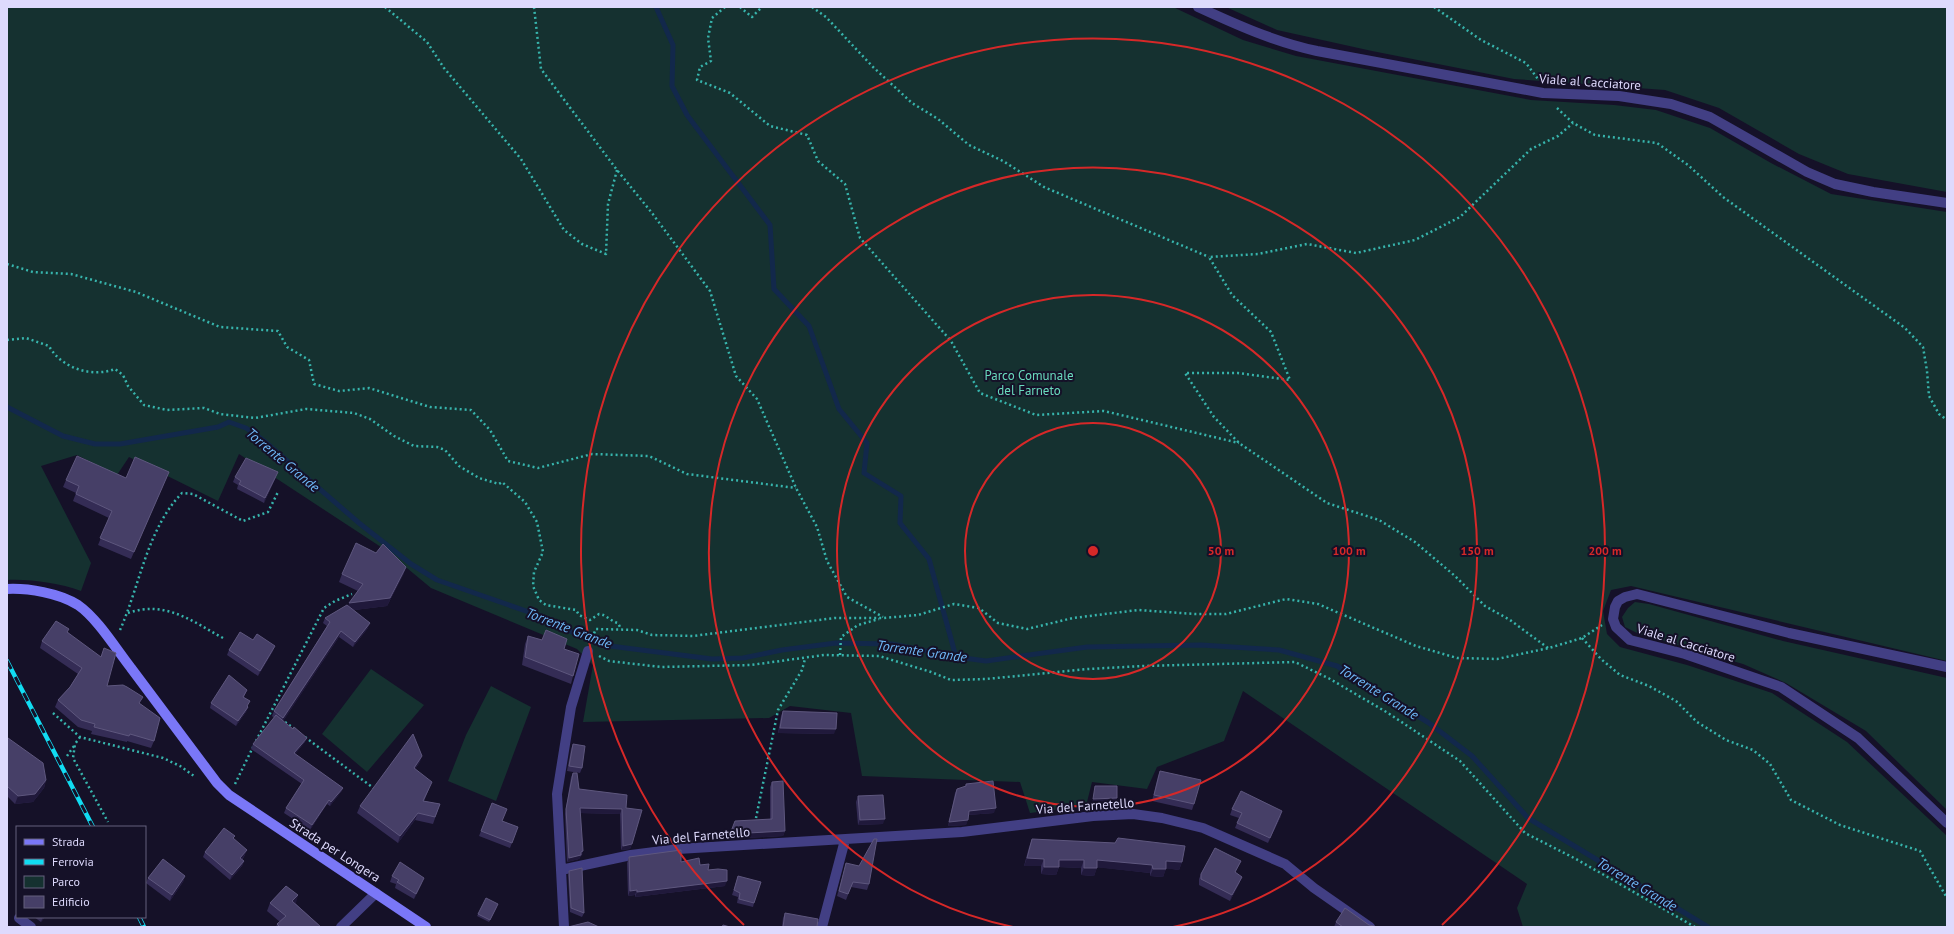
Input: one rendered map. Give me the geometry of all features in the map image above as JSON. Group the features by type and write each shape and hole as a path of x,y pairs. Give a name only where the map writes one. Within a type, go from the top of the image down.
{"street":[{"name":"Viale al Cacciatore","path":"1198,7 1266,37 1291,46 1543,93 1619,96 1658,101 1685,108 1710,117 1807,172 1835,184 1873,192 1947,203"},
{"name":"Strada per Longera","path":"7,589 40,593 61,598 78,605 89,615 111,641 217,783 229,795 426,927"},
{"path":"1613,619 1615,607 1618,601 1625,597 1637,594 1789,633 1947,667"},
{"name":"Viale al Cacciatore","path":"1613,619 1616,627 1630,640 1685,654 1781,687 1858,738 1947,823"},
{"path":"564,927 557,794 571,708 588,651"},
{"name":"Via del Farnetello","path":"561,870 631,855 678,848 845,840 962,832 1093,816 1133,814 1162,818 1203,828 1285,864 1314,888 1370,927"},
{"path":"822,927 845,840"},
{"path":"341,927 376,893"},
{"path":"19,918 31,927"}],"path":[{"path":"385,7 427,42 444,68 521,159 564,230 582,244 606,254 608,204 617,170"},
{"path":"534,7 541,69 710,291 736,376 757,399 796,488 817,527 827,561 847,597 884,618"},
{"path":"725,7 712,18 708,38 711,61 700,67 697,80 730,93 770,126 807,135 818,161 845,184 860,238 951,341 980,393 1036,415 1104,411 1239,443"},
{"path":"740,7 752,17 762,7"},
{"path":"812,7 826,17 873,67 912,103 938,119 969,146 1003,160 1044,187 1209,257 1258,254 1307,244 1356,253 1415,240 1460,217 1530,149 1558,136 1573,123"},
{"path":"1434,7 1481,40 1526,63 1537,76 1543,93 1573,123 1595,135 1657,144 1688,165 1723,197 1905,328 1923,347 1928,371 1929,396 1939,414 1947,420"},
{"path":"1209,257 1232,295 1271,332 1290,380 1238,373 1185,373 1214,417 1239,443 1327,503 1378,520 1415,542 1455,576 1485,606 1510,620 1549,648"},
{"path":"7,264 33,272 71,274 136,292 220,328 278,332 287,346 309,360 314,384 339,391 369,388 430,407 471,410 490,430 508,461 538,468 592,454 649,456 687,474 796,488"},
{"path":"7,340 26,338 49,346 54,356 76,369 104,373 115,369 123,375 128,386 144,405 167,410 204,408 220,414 255,418 306,408 354,413 370,419 394,436 414,446 437,447 444,450 459,466 491,483 499,484 502,482 525,502 537,522 544,552 534,572 533,586 540,600 546,605 576,610 579,615 590,620 599,614 606,615 613,622 618,623 621,629"},
{"path":"111,641 119,631 127,613 150,547 162,521 171,504 182,493 193,494 243,521 268,512 278,492"},
{"path":"229,795 324,608 335,600 352,594"},
{"path":"594,633 596,629 621,629 637,630 652,635 693,636 835,618 884,618 918,615 954,604 978,608 998,623 1027,629 1073,618 1138,610 1195,614 1226,614 1286,599 1318,604 1416,646 1458,658 1497,659 1549,648 1582,638 1594,629 1613,619"},
{"path":"127,613 140,609 158,608 179,614 223,638"},
{"path":"840,655 841,637 858,625 884,618"},
{"path":"1582,638 1601,659 1620,675 1649,686 1676,701 1702,726 1726,740 1753,750 1770,764 1791,800 1840,825 1920,851 1947,898"},
{"path":"588,651 608,661 661,667 751,665 840,655 879,656 931,672 951,680 986,679 1088,669 1142,666 1294,662 1330,679 1388,713 1460,761 1525,833 1576,859 1696,927"},
{"path":"751,844 778,710 802,670 805,658"},
{"path":"271,711 382,794"},
{"path":"53,713 80,737 163,758 180,766 197,778 217,783"},
{"path":"67,756 80,737"},
{"path":"75,744 73,758 108,822"}],"green space":[{"name":"Parco Comunale del Farneto","path":"7,7 1173,7 1243,40 1296,56 1531,100 1614,105 1656,110 1710,128 1771,163 1831,194 1947,212 1947,661 1631,586 1611,590 1603,611 1607,634 1620,647 1687,665 1772,693 1847,742 1947,836 1947,927 1523,927 1517,908 1527,884 1243,691 1224,741 1157,767 1147,789 1092,782 1086,806 1030,813 1020,782 862,776 851,713 790,706 769,718 583,722 593,665 577,649 431,588 384,549 239,454 218,501 129,457 117,475 77,455 41,466 91,563 81,591 45,582 7,580"},
{"path":"1226,7 1947,7 1947,192 1848,174 1799,154 1719,108 1665,90 1514,79 1372,51 1277,30"},
{"path":"1635,602 1649,604 1783,641 1947,678 1947,810 1866,731 1786,683 1743,664 1639,634 1625,627 1622,617 1628,608"},
{"path":"371,669 424,705 367,772 322,734"},
{"path":"491,686 531,707 496,801 448,781 466,735"}],"building":[{"path":"77,456 126,478 135,457 169,472 134,552 100,538 112,511 76,494 79,486 66,480"},
{"path":"246,458 278,472 265,498 239,484 241,481 235,477"},
{"path":"356,543 376,553 383,544 406,567 390,598 349,603 363,584 342,574"},
{"path":"347,605 370,623 355,642 341,631 283,718 274,711 330,622 325,618"},
{"path":"56,621 69,629 67,632 101,657 104,648 116,653 107,686 123,685 143,697 139,703 160,718 154,741 130,734 129,736 94,727 95,724 81,720 58,700 70,687 82,668 42,641"},
{"path":"546,630 567,639 564,649 579,654 573,676 525,657 528,636 542,640"},
{"path":"240,632 253,640 257,634 275,646 260,671 229,650"},
{"path":"229,675 247,690 243,697 250,701 247,706 248,707 238,721 211,703"},
{"path":"783,711 837,713 836,729 780,728"},
{"path":"276,715 307,738 294,753 343,788 331,802 329,800 312,825 286,808 304,780 253,744"},
{"path":"413,734 422,756 414,768 432,782 423,801 440,804 435,817 418,813 400,836 360,806"},
{"path":"8,738 43,763 46,780 35,794 18,796 7,786"},
{"path":"573,744 585,746 582,768 569,766"},
{"path":"1160,771 1201,780 1194,804 1154,795"},
{"path":"573,773 577,773 579,789 627,795 626,808 642,810 632,844 623,846 622,809 580,808 583,851 581,852 581,855 569,858 566,809"},
{"path":"783,781 785,831 730,834 735,821 772,819 772,782"},
{"path":"993,781 996,808 969,811 968,820 949,822 957,789 966,786 966,784"},
{"path":"1095,786 1117,786 1117,798 1093,799"},
{"path":"1241,791 1282,811 1270,838 1237,823 1242,813 1232,809"},
{"path":"883,795 885,819 860,820 858,796"},
{"path":"492,803 507,809 502,821 518,827 512,843 481,831"},
{"path":"224,828 235,836 233,838 247,850 240,858 244,861 232,875 205,852"},
{"path":"1118,838 1185,846 1182,862 1166,861 1166,869 1153,869 1152,865 1097,860 1097,868 1084,868 1084,860 1059,860 1059,867 1044,867 1044,859 1027,858 1032,839 1115,843"},
{"path":"874,839 877,839 869,884 853,882 848,894 839,891 846,863 859,866"},
{"path":"1215,848 1241,861 1235,872 1242,877 1232,895 1201,879 1201,874"},
{"path":"681,850 681,862 699,858 700,865 709,864 708,870 727,870 727,881 637,892 637,890 630,891 629,857"},
{"path":"163,859 185,876 172,895 148,878"},
{"path":"400,862 424,878 416,894 397,882 399,880 392,876"},
{"path":"582,868 584,913 571,908 569,871"},
{"path":"738,876 761,882 754,903 739,899 740,893 734,890"},
{"path":"286,886 298,895 292,901 321,927 280,927 277,924 286,916 270,903"},
{"path":"486,898 498,904 490,920 478,914"},
{"path":"1345,908 1369,925 1376,927 1343,927 1336,922"},
{"path":"785,913 818,919 817,927 783,927"},
{"path":"588,922 599,927 568,927"}],"waterway":[{"path":"656,7 673,45 672,86 687,115 770,225 774,289 809,326 839,409 867,443 864,473 901,496 900,523 929,559 956,657"},
{"name":"Torrente Grande","path":"7,407 63,436 95,444 120,444 218,427 229,422 246,428 263,440 359,523 411,564 437,580 546,618 572,632 610,646 712,659 743,658 782,650 836,643 892,644 956,657 986,661 1087,647 1201,645 1279,650 1337,666 1429,723 1472,756 1528,818 1708,927"}],"railway":[{"path":"7,661 92,826"},
{"path":"140,918 144,927"}]}
